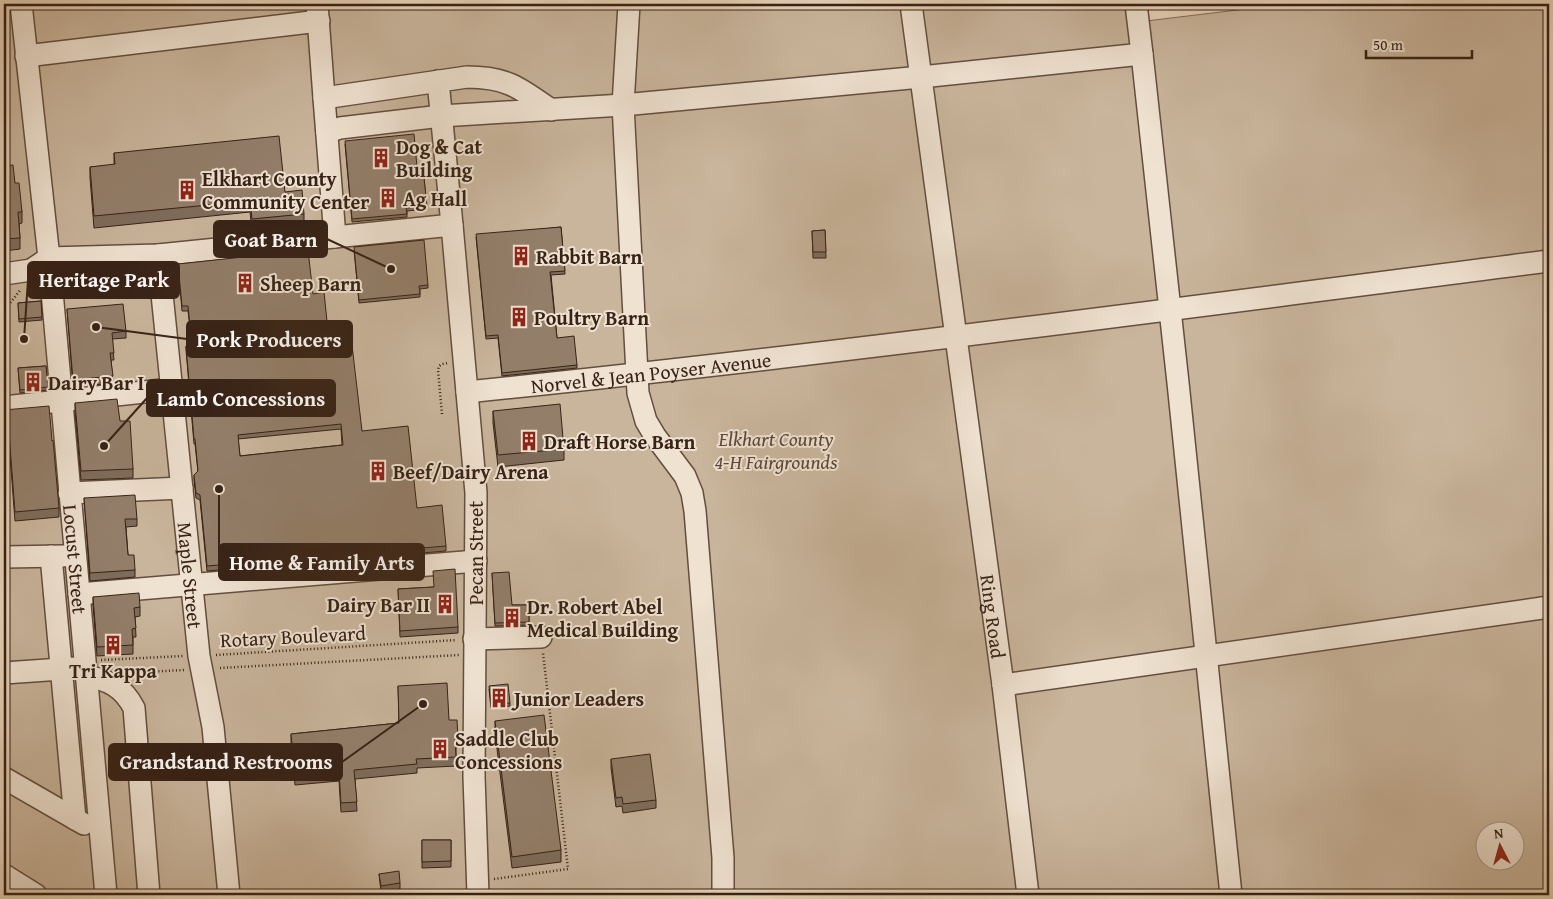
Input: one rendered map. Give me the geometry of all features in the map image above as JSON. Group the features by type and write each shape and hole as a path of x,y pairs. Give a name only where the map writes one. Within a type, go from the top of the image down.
{"street":[{"name":"Locust Street","path":"20,4 49,258 106,895"},
{"path":"629,4 623,105 640,400 646,422 685,476 692,493 696,511 723,858 723,895"},
{"name":"Ring Road","path":"911,4 1014,764 1028,895"},
{"path":"1136,4 1172,309 1186,464 1231,895"},
{"path":"26,56 318,12 335,237"},
{"path":"327,140 340,128 442,126 551,110 921,77 1142,54"},
{"path":"324,98 467,77 484,77 498,79 520,88 551,110"},
{"name":"Pecan Street","path":"438,81 476,493 474,776 481,891"},
{"path":"4,274 30,270 49,258 158,255 452,225"},
{"name":"Maple Street","path":"158,255 200,662 213,726 229,895"},
{"name":"Norvel & Jean Poyser Avenue","path":"467,392 638,375 957,337 1549,261"},
{"path":"4,407 172,389"},
{"path":"69,493 182,488"},
{"path":"51,556 75,819"},
{"path":"4,557 75,556"},
{"path":"79,594 476,561"},
{"path":"1003,685 1549,607"},
{"path":"474,647 542,643"},
{"path":"4,673 85,668 128,696 134,708 137,726 149,895"},
{"path":"4,778 100,833"},
{"path":"4,875 36,895"}],"path":[{"path":"4,311 23,287 30,270"},
{"path":"442,414 439,366 442,364 464,362"},
{"path":"481,891 568,869 542,643"},
{"path":"124,674 200,662 474,647"},
{"name":"Rotary Boulevard","path":"85,668 474,647"}],"green space":[{"name":"Elkhart County 4-H Fairgrounds","path":"4,4 1136,4 1138,22 1287,4 1549,4 1549,895 4,895"}],"building":[{"path":"4,65 6,65 7,78 4,78"},
{"path":"4,84 6,111 4,112"},
{"path":"414,134 418,178 424,178 427,206 406,208 407,214 352,219 345,141"},
{"name":"Elkhart County Community Center","path":"279,136 285,192 302,190 304,214 252,219 250,201 94,216 90,167 115,164 114,153"},
{"path":"13,165 15,183 19,183 22,212 18,212 20,238 4,239 4,166"},
{"path":"561,227 565,271 550,272 557,338 574,336 577,365 502,373 498,335 486,336 476,234"},
{"path":"825,230 826,252 813,252 812,231"},
{"path":"424,240 428,285 419,286 420,294 359,300 354,247"},
{"path":"308,250 313,294 324,292 328,331 350,328 362,431 408,426 417,508 442,505 446,546 207,566 200,495 196,493 194,475 198,471 186,346 192,345 188,306 182,306 178,264","holes":["341,424 343,445 240,456 238,435"]},
{"path":"41,301 42,317 19,319 18,303"},
{"path":"123,304 126,331 112,333 114,353 110,353 113,376 73,380 67,309"},
{"name":"Dairy Bar I","path":"46,366 48,387 20,390 18,368"},
{"path":"117,399 120,421 130,421 133,469 81,471 75,403"},
{"name":"Draft Horse Barn","path":"560,404 564,449 498,455 493,411"},
{"path":"49,406 59,508 15,512 9,433 4,434 4,410"},
{"path":"135,495 137,519 125,519 128,555 134,555 135,570 90,573 84,498"},
{"path":"455,569 458,627 400,631 398,589 434,587 433,571"},
{"path":"509,572 512,605 529,605 529,622 495,623 492,573"},
{"path":"139,593 140,607 134,608 136,628 132,629 133,645 97,647 93,597"},
{"path":"447,683 449,720 457,720 456,757 416,759 417,764 354,770 357,802 341,803 339,772 295,776 291,734 399,723 398,686"},
{"name":"Junior Leaders","path":"508,684 510,703 491,705 489,686"},
{"path":"544,715 561,850 512,857 495,721"},
{"path":"650,754 656,800 623,804 622,797 616,798 611,759"},
{"path":"422,840 451,840 451,861 422,862"},
{"path":"399,871 400,883 381,886 379,874"}],"place":[{"name":"Dog & Cat Building","path":"381,158"},
{"name":"Elkhart County Community Center","path":"187,190"},
{"name":"Ag Hall","path":"388,198"},
{"name":"Rabbit Barn","path":"521,256"},
{"name":"Goat Barn","path":"391,269"},
{"name":"Sheep Barn","path":"245,283"},
{"name":"Poultry Barn","path":"519,317"},
{"name":"Pork Producers","path":"96,327"},
{"name":"Heritage Park","path":"24,339"},
{"name":"Dairy Bar I","path":"33,382"},
{"name":"Draft Horse Barn","path":"529,441"},
{"name":"Lamb Concessions","path":"104,446"},
{"name":"Beef/Dairy Arena","path":"378,471"},
{"name":"Home & Family Arts","path":"219,489"},
{"name":"Dairy Bar II","path":"445,604"},
{"name":"Dr. Robert Abel Medical Building","path":"512,618"},
{"name":"Tri Kappa","path":"113,645"},
{"name":"Junior Leaders","path":"499,698"},
{"name":"Grandstand Restrooms","path":"423,704"},
{"name":"Saddle Club Concessions","path":"440,749"}]}
